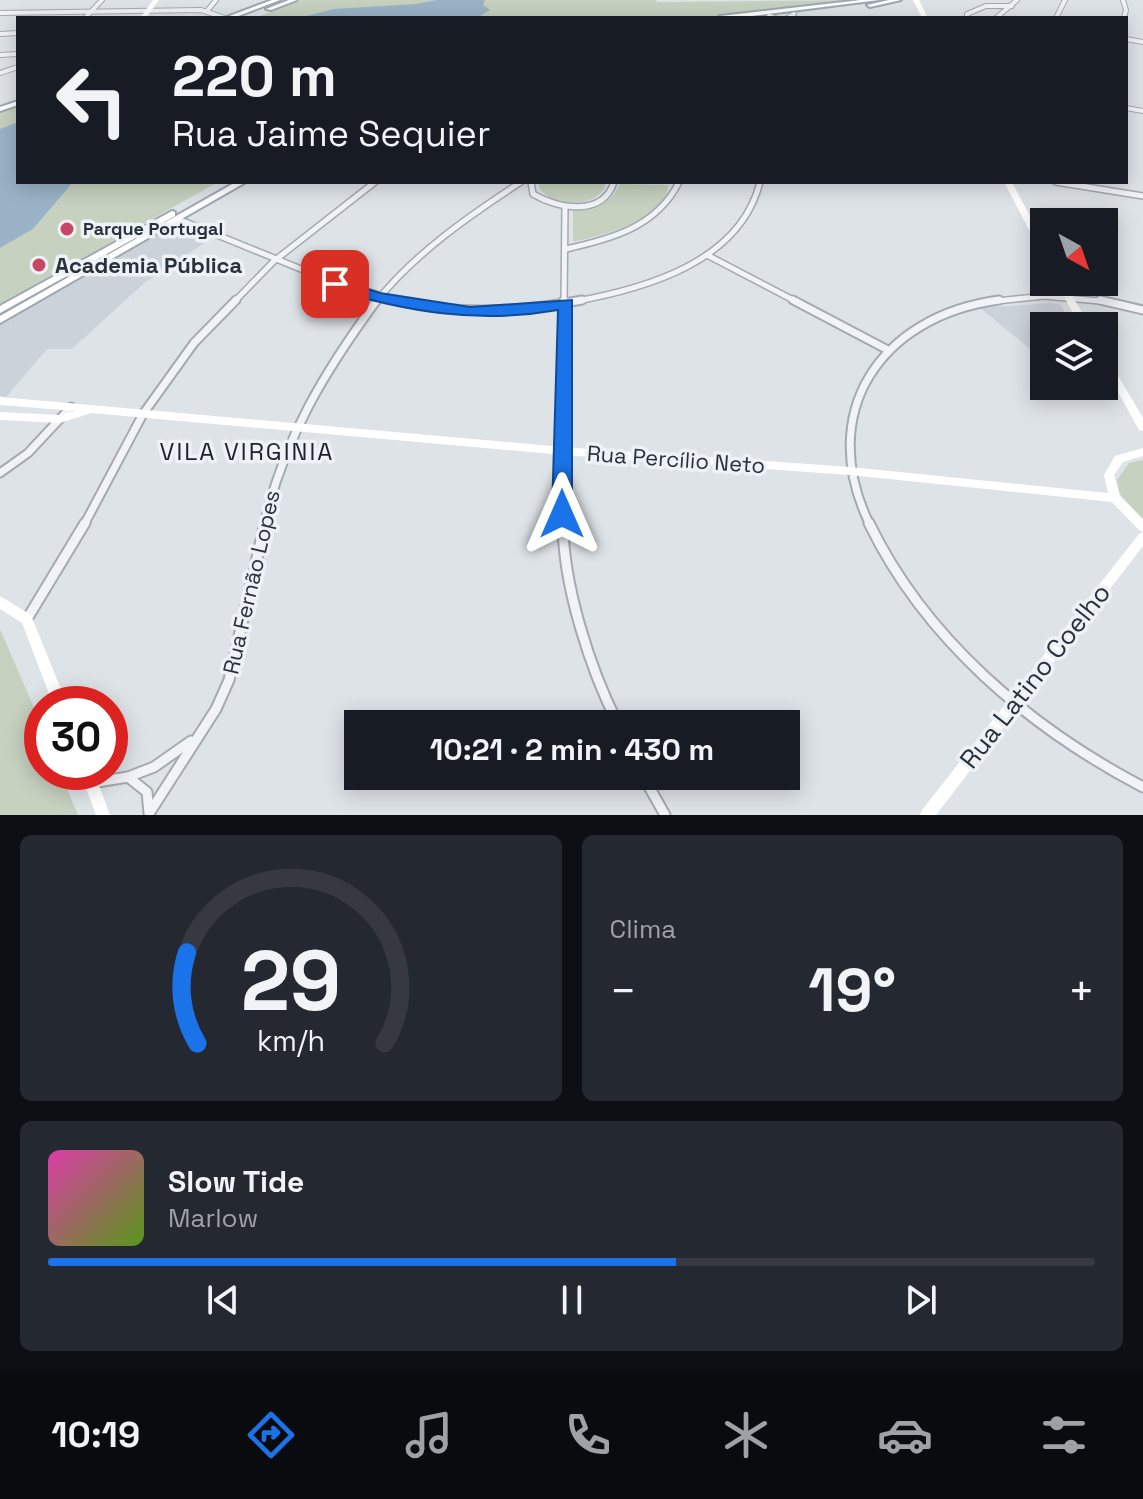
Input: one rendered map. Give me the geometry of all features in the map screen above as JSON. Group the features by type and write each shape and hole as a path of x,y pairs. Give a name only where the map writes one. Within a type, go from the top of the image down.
{"main road":[{"path":"148,15 159,0"},
{"path":"232,16 277,0"},
{"path":"251,16 294,0"},
{"path":"737,16 876,0"},
{"path":"779,16 898,0"},
{"path":"0,320 32,297 225,184"},
{"path":"0,310 32,297 239,184"},
{"path":"1009,184 1030,224"},
{"path":"1068,296 1077,312"},
{"path":"1118,383 1143,427"},
{"name":"Rua Percílio Neto","path":"0,401 563,451 850,471 1115,498"},
{"name":"Rua Percílio Neto","path":"0,416 60,419 93,409"},
{"path":"1143,452 1130,454 1112,466 1109,475 1115,498 1143,527"},
{"name":"Rua Latino Coelho","path":"927,815 1143,537"},
{"path":"0,602 27,619 53,686"},
{"path":"94,790 103,815"}],"street":[{"path":"87,16 102,0"},
{"path":"207,11 216,0"},
{"path":"1000,16 1017,0"},
{"path":"967,16 977,8 1012,6"},
{"path":"0,13 148,15 207,11 221,16"},
{"path":"790,16 794,14"},
{"path":"27,619 73,545 143,414 194,343 274,261 372,184"},
{"name":"Rua Fernão Lopes","path":"149,813 216,709 229,680 274,482 311,398 333,360 379,298 422,255 518,184"},
{"path":"531,184 533,194 541,200 565,207 602,200 610,194 613,184"},
{"path":"566,249 602,240 646,220 674,197 678,184"},
{"path":"178,219 274,261 379,298 470,313 521,311 566,304 656,282 707,255 737,228 759,194 760,184"},
{"path":"1068,184 1143,196"},
{"path":"565,207 563,544 584,639 611,710"},
{"path":"707,255 886,349"},
{"path":"1143,310 1035,297 961,308 927,321 886,349 863,383 852,415 850,471 863,511 890,564 949,639 1014,702 1063,741 1143,787"},
{"path":"0,473 28,453 71,407"},
{"name":"Rua Fernão Lopes","path":"149,813 147,792 128,777 169,759 199,735"},
{"path":"651,790 665,815"}],"shaded area":[{"path":"179,225 212,238 144,283 72,349 47,349 6,397 0,396 0,324 167,227"},
{"path":"1052,303 1061,305 1064,312 1030,312 1030,349 980,308"}],"green space":[{"path":"302,0 861,0 718,16 259,16"},
{"name":"Parque Portugal","path":"16,108 16,184 214,184 0,304 0,113"},
{"path":"539,184 605,184 594,198 584,202 560,202 542,191"},
{"path":"620,184 668,185 665,197 645,217 615,231 573,242 573,210 601,204 612,196"},
{"path":"1143,460 1143,520 1120,494 1117,480 1129,463"},
{"path":"0,629 25,686 24,790 68,790 78,815 0,815"}],"water":[{"path":"437,0 485,0 483,5 490,10 480,16 307,16 334,9"},
{"path":"16,123 16,184 71,184 33,229 0,248 0,129"}],"place":[{"name":"Parque Portugal","path":"67,229"},
{"name":"Academia Pública","path":"39,265"}],"district":[{"name":"VILA VIRGINIA","path":"247,452"}],"route":[{"path":"335,284 379,298 470,313 521,311 566,304 562,514"}]}
